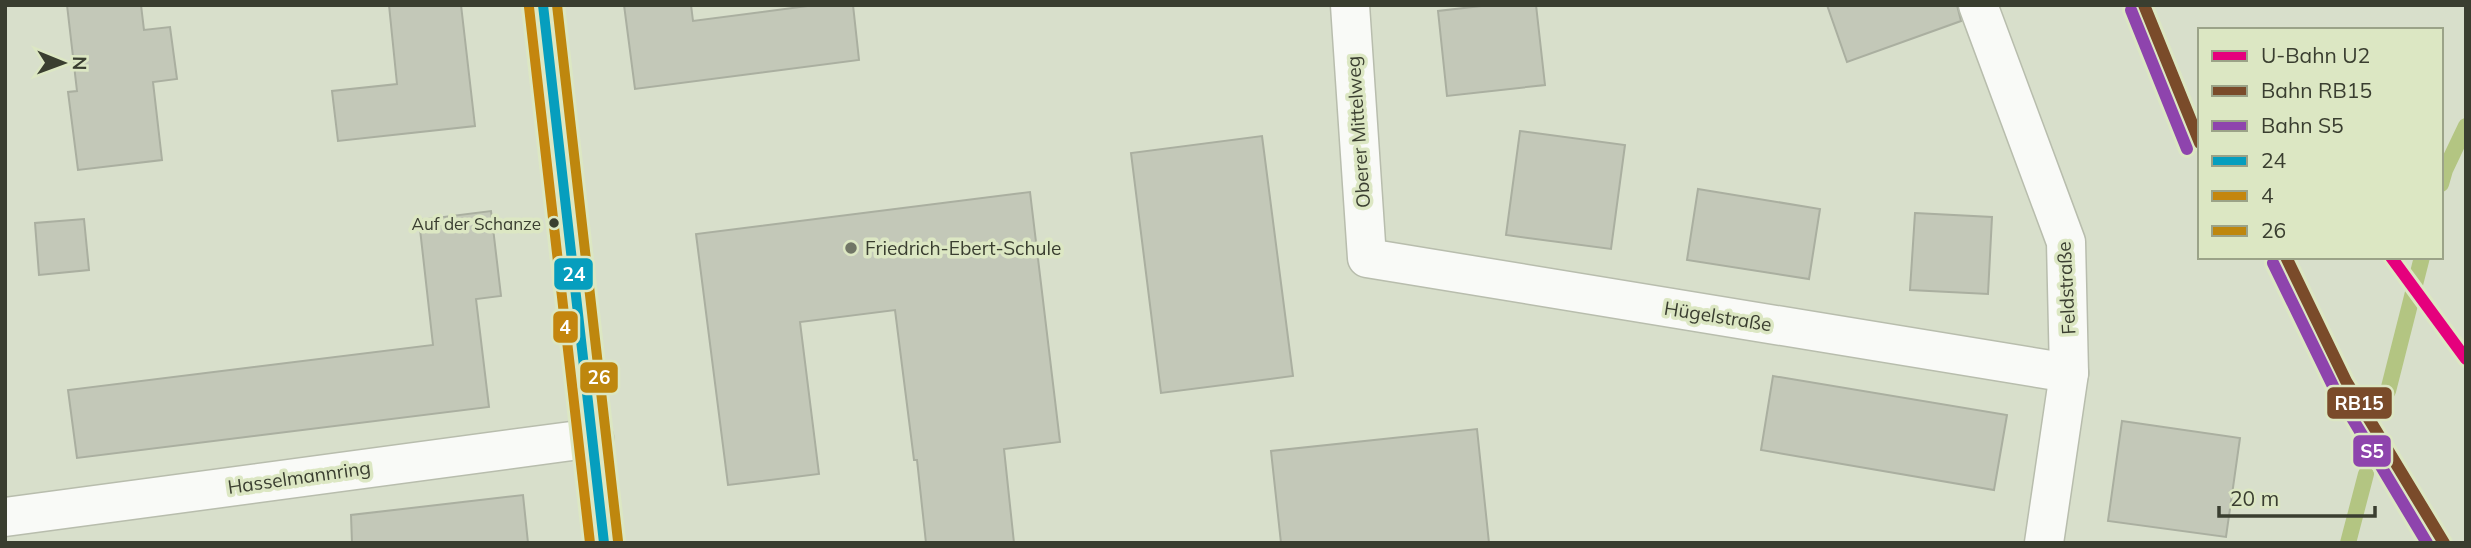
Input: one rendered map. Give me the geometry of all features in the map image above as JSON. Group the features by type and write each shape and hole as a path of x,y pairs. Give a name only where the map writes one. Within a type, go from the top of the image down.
{"street":[{"path":"543,5 604,543"},
{"name":"Oberer Mittelweg","path":"1350,5 1367,258"},
{"name":"Feldstraße","path":"1978,5 2066,242 2069,373 2044,543"},
{"name":"Hügelstraße","path":"1367,258 2069,373"},
{"name":"Hasselmannring","path":"5,517 594,438"}],"building":[{"path":"67,5 141,5 144,30 170,27 177,79 153,82 162,160 78,170 68,92 77,91"},
{"path":"389,5 461,5 475,126 338,141 332,91 397,84"},
{"path":"624,5 691,5 693,21 815,5 853,5 859,60 635,89"},
{"path":"1490,5 1536,5 1545,85 1447,96 1438,11"},
{"path":"1827,5 1957,5 1961,21 1847,62"},
{"path":"1520,131 1625,145 1611,249 1506,235"},
{"path":"1262,136 1293,376 1161,393 1131,153"},
{"path":"1698,189 1820,209 1809,279 1687,260"},
{"path":"1030,192 1060,442 1004,449 1014,543 926,543 895,310 800,322 819,474 728,485 696,234"},
{"path":"491,211 501,296 476,299 489,407 77,458 68,390 433,345 419,220"},
{"path":"1915,213 1992,217 1988,294 1910,290"},
{"path":"84,219 89,270 39,275 35,223"},
{"path":"1773,376 2007,415 1994,490 1761,450"},
{"path":"2122,421 2240,438 2226,537 2108,521"},
{"path":"1477,429 1489,543 1281,543 1271,451"},
{"path":"523,495 528,543 352,543 351,515"}],"waterway":[{"path":"2443,177 2466,126"},
{"path":"2388,391 2421,259"},
{"path":"2348,543 2366,474"}],"metro line":[{"name":"U2","path":"2392,259 2466,359"}],"rail line":[{"name":"RB15","path":"2144,5 2198,138"},
{"name":"S5","path":"2131,10 2187,149"},
{"name":"RB15","path":"2287,259 2346,381 2444,543"},
{"name":"S5","path":"2273,263 2334,388 2427,543"}],"transit line":[{"name":"24","path":"543,5 604,543"},
{"name":"26","path":"557,5 618,541"},
{"name":"4","path":"529,7 590,543"}],"place":[{"name":"Auf der Schanze","path":"554,223"},
{"name":"Friedrich-Ebert-Schule","path":"851,248"}]}
